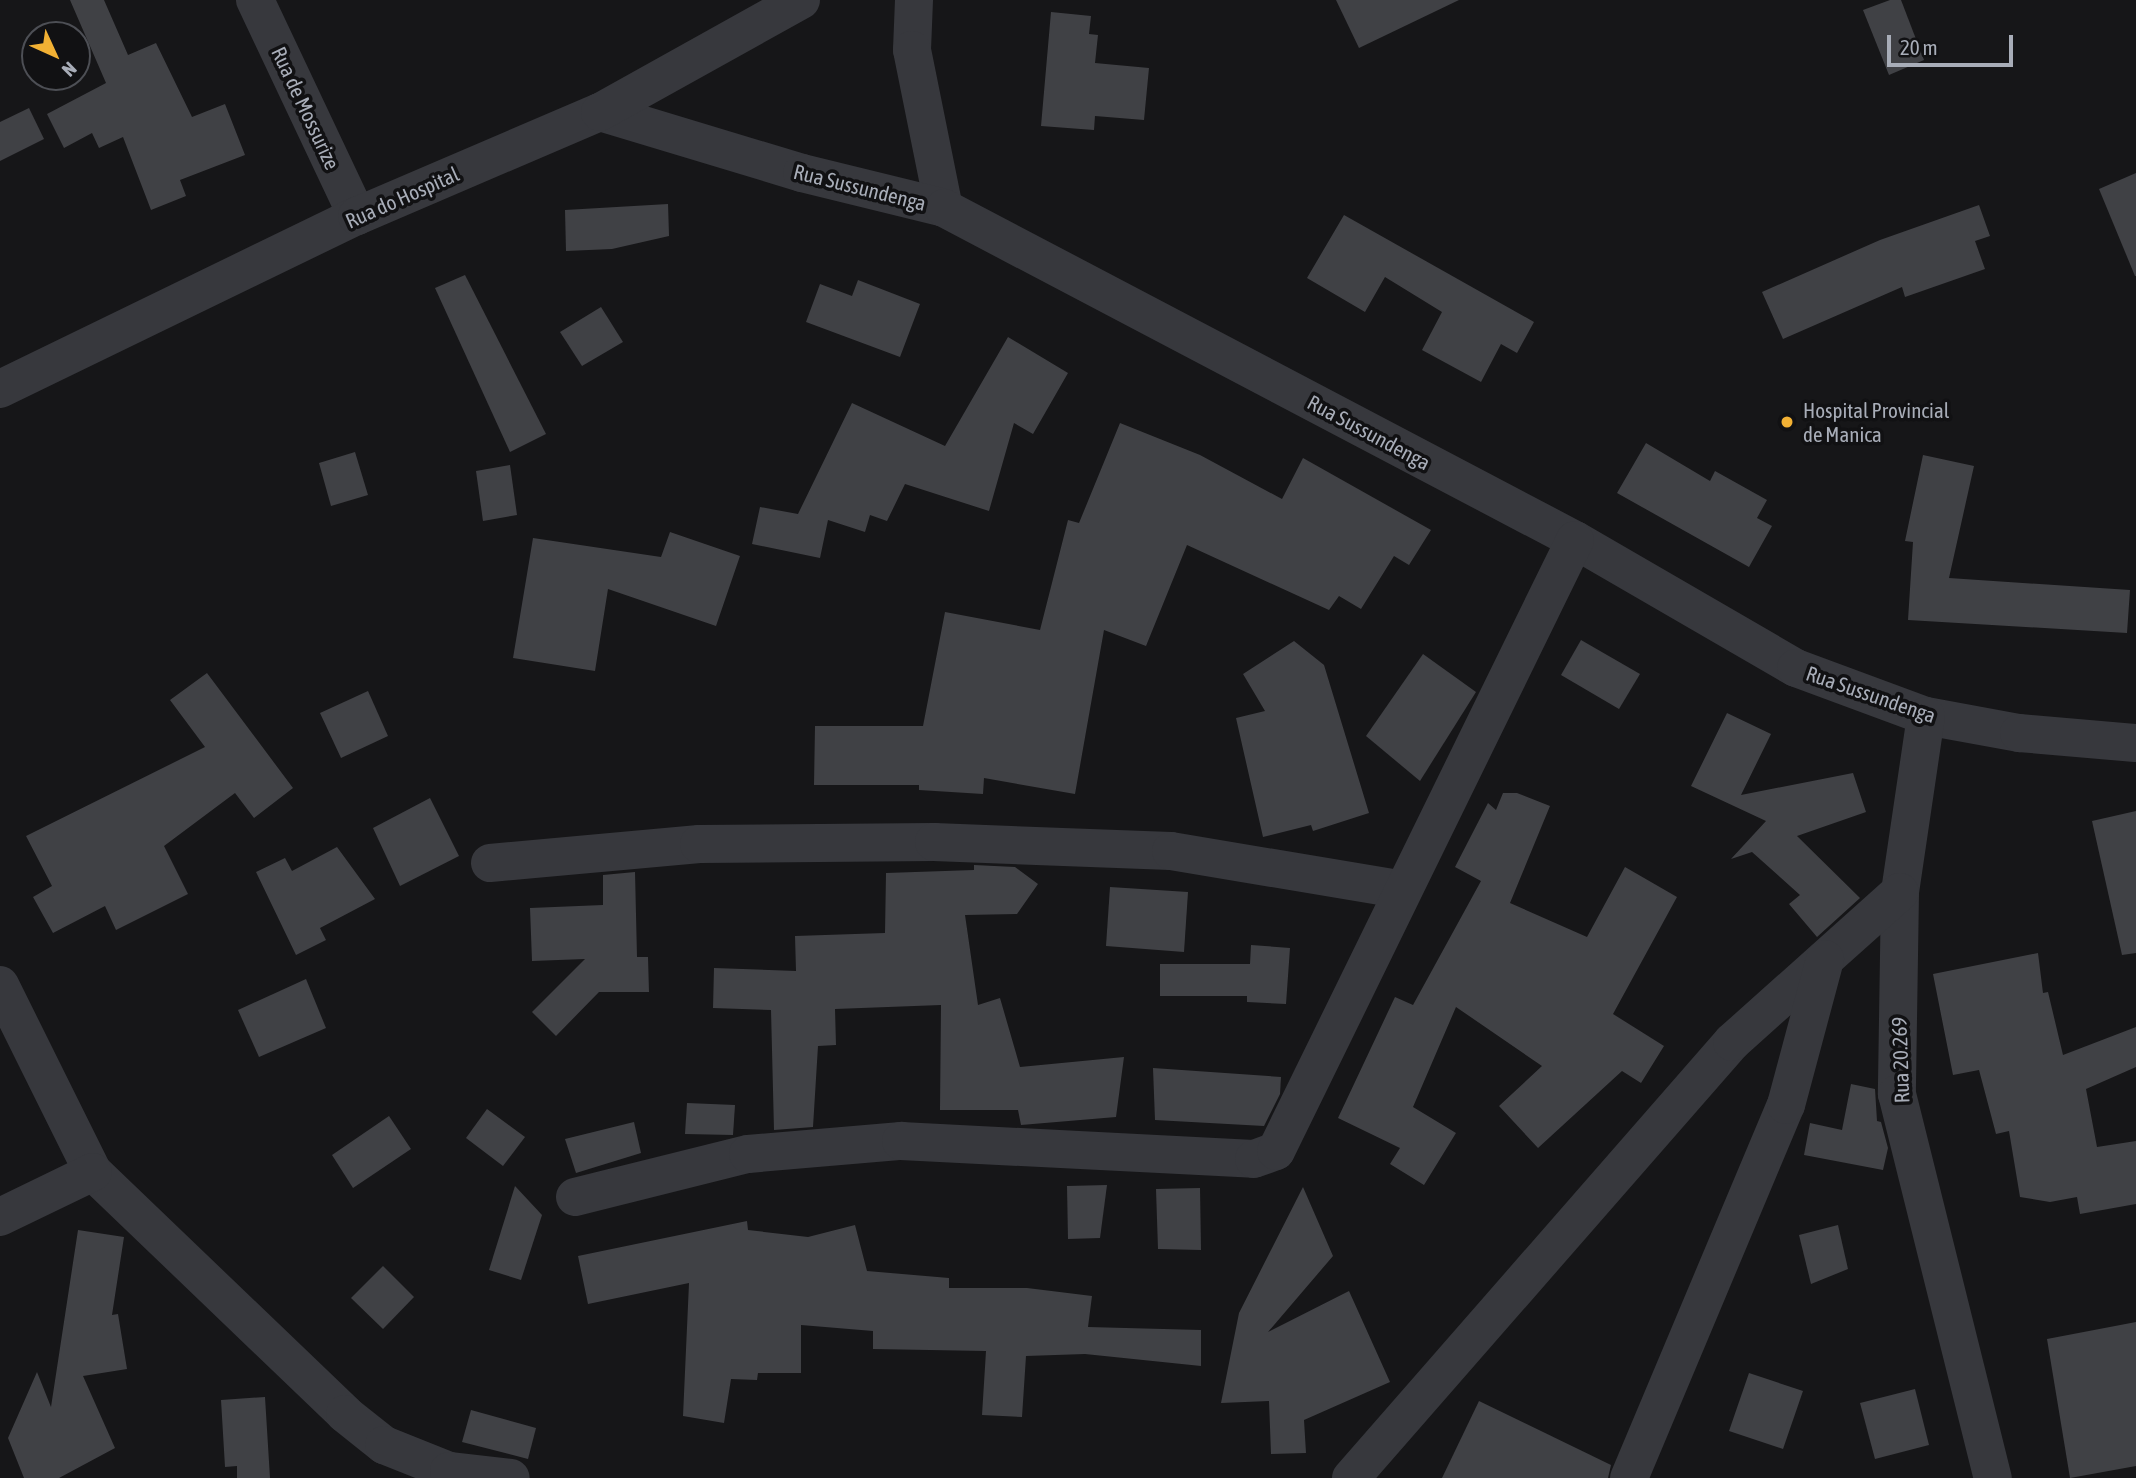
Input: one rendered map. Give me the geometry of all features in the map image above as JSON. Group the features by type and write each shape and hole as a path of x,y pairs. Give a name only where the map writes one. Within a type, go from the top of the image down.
{"street":[{"name":"Rua de Mossurize","path":"255,0 357,216"},
{"name":"Rua do Hospital","path":"0,389 357,216 600,112 801,0"},
{"path":"914,0 912,50 944,208"},
{"name":"Rua Sussundenga","path":"600,112 802,173 944,208 1575,540 1796,668 1926,716 2019,733 2136,743"},
{"path":"575,1197 748,1154 901,1141 1254,1159 1276,1151 1575,540"},
{"name":"Rua 20.269","path":"1926,716 1900,891 1897,1094 1993,1478"},
{"path":"489,863 699,844 933,842 1171,851 1403,890"},
{"path":"1351,1478 1732,1042 1900,891"},
{"path":"1629,1478 1786,1105 1825,959"},
{"path":"0,985 93,1172 345,1414 384,1445 449,1471 511,1478"},
{"path":"0,1217 93,1172"}],"building":[{"path":"70,0 104,0 128,55 156,43 192,117 225,104 245,155 180,180 186,196 151,210 123,137 99,148 92,133 64,148 47,114 106,83 91,48 91,21 79,21"},
{"path":"1336,0 1459,0 1359,48"},
{"path":"1890,0 1901,0 1924,60 1889,75 1863,10"},
{"path":"1051,12 1091,16 1089,34 1098,35 1095,63 1149,68 1144,120 1095,116 1094,130 1041,126"},
{"path":"29,108 44,139 0,161 0,122"},
{"path":"2136,173 2136,276 2135,276 2099,189"},
{"path":"668,204 669,236 612,249 566,251 565,210"},
{"path":"1979,205 1990,236 1975,241 1985,269 1905,297 1902,287 1783,339 1762,292 1880,240"},
{"path":"1344,215 1534,322 1517,353 1501,344 1481,382 1422,350 1442,312 1385,277 1365,312 1307,278"},
{"path":"465,275 546,434 510,452 435,288"},
{"path":"858,280 920,304 900,357 806,322 820,284 852,296"},
{"path":"601,307 623,342 582,366 560,332"},
{"path":"1008,337 1068,373 1033,434 1014,423 989,511 905,484 887,521 870,515 865,532 828,520 820,558 752,544 760,507 798,514 852,403 945,446"},
{"path":"1120,423 1200,455 1282,499 1303,458 1431,530 1409,565 1394,556 1361,609 1339,596 1329,610 1187,545 1146,646 1104,630 1075,794 984,778 983,794 919,790 919,785 814,785 815,726 923,726 945,612 1040,630 1068,520 1079,523"},
{"path":"1646,443 1710,481 1715,471 1767,500 1757,518 1772,526 1749,567 1617,493"},
{"path":"355,452 368,495 331,506 319,463"},
{"path":"1923,455 1974,466 1949,578 2130,590 2127,633 1908,620 1913,542 1905,541"},
{"path":"510,465 517,515 483,521 476,471"},
{"path":"670,532 740,556 716,626 608,589 595,671 513,658 533,538 661,557"},
{"path":"1581,640 1640,674 1619,709 1561,675"},
{"path":"1294,641 1324,665 1369,813 1313,831 1311,825 1263,837 1236,718 1265,711 1243,674"},
{"path":"1423,654 1476,692 1420,781 1366,736"},
{"path":"207,673 293,788 254,818 235,793 164,846 188,894 116,930 105,906 53,933 33,897 52,886 26,836 205,747 170,700"},
{"path":"368,691 388,736 341,758 320,713"},
{"path":"1727,713 1771,734 1741,795 1853,773 1866,812 1797,836 1860,898 1817,937 1789,904 1800,895 1752,852 1731,859 1766,821 1691,786"},
{"path":"1503,793 1517,793 1550,806 1510,903 1587,937 1625,867 1677,897 1613,1014 1664,1046 1641,1083 1622,1071 1538,1148 1499,1106 1542,1066 1456,1007 1413,1107 1456,1133 1424,1185 1390,1164 1400,1148 1338,1118 1395,997 1413,1005 1481,881 1455,867 1488,803 1496,810"},
{"path":"430,798 459,856 400,886 373,828"},
{"path":"2136,811 2136,953 2122,955 2092,821"},
{"path":"337,847 375,899 320,928 326,940 296,955 256,872 285,858 292,871"},
{"path":"974,865 1015,867 1038,884 1017,914 965,915 978,1005 1000,998 1020,1067 1124,1057 1116,1117 1021,1125 1018,1110 940,1110 941,1005 835,1009 836,1045 818,1046 813,1127 774,1130 771,1010 713,1008 714,968 796,971 795,936 885,933 886,873 974,870"},
{"path":"635,872 637,957 648,957 649,992 599,992 556,1036 532,1012 585,959 532,961 530,908 603,905 603,875"},
{"path":"1110,887 1188,892 1184,952 1106,946"},
{"path":"1251,945 1290,948 1286,1004 1247,1002 1247,996 1160,996 1160,964 1250,964"},
{"path":"2038,953 2043,993 2048,992 2063,1055 2136,1027 2136,1067 2086,1089 2097,1147 2136,1141 2136,1204 2080,1214 2077,1197 2050,1202 2020,1197 2009,1131 1996,1134 1979,1070 1953,1075 1933,974"},
{"path":"306,979 326,1028 259,1057 238,1010"},
{"path":"1153,1068 1281,1077 1280,1094 1264,1126 1155,1120"},
{"path":"1851,1084 1875,1089 1877,1121 1881,1122 1888,1148 1883,1170 1804,1155 1810,1123 1842,1130"},
{"path":"687,1103 735,1105 733,1135 685,1134"},
{"path":"487,1109 525,1137 503,1166 466,1138"},
{"path":"389,1116 411,1149 353,1188 332,1155"},
{"path":"634,1122 641,1153 576,1173 565,1139"},
{"path":"1107,1185 1100,1238 1068,1239 1067,1186"},
{"path":"515,1186 542,1215 521,1280 489,1270"},
{"path":"1303,1187 1333,1256 1268,1332 1349,1291 1390,1382 1304,1420 1306,1453 1271,1454 1269,1401 1221,1403 1239,1313"},
{"path":"1200,1188 1201,1250 1158,1249 1156,1189"},
{"path":"747,1221 748,1230 808,1237 855,1225 867,1271 949,1278 949,1288 1027,1288 1092,1296 1088,1327 1201,1330 1201,1366 1085,1354 1026,1356 1022,1417 982,1415 986,1351 873,1349 873,1331 801,1325 801,1373 758,1373 757,1380 731,1379 724,1423 683,1416 689,1283 588,1304 578,1256"},
{"path":"1838,1225 1848,1269 1811,1284 1799,1235"},
{"path":"78,1230 124,1237 112,1315 118,1314 127,1369 83,1376 115,1448 59,1478 24,1478 8,1438 37,1372 51,1407"},
{"path":"383,1266 414,1297 383,1329 351,1298"},
{"path":"2136,1322 2136,1466 2070,1478 2047,1339"},
{"path":"1749,1373 1803,1391 1783,1449 1729,1431"},
{"path":"1915,1389 1929,1445 1875,1459 1860,1403"},
{"path":"265,1397 270,1478 237,1478 237,1466 225,1467 221,1400"},
{"path":"1479,1401 1611,1465 1608,1478 1442,1478"},
{"path":"471,1410 536,1428 528,1459 462,1442"}],"place":[{"name":"Hospital Provincial de Manica","path":"1787,422"}]}
